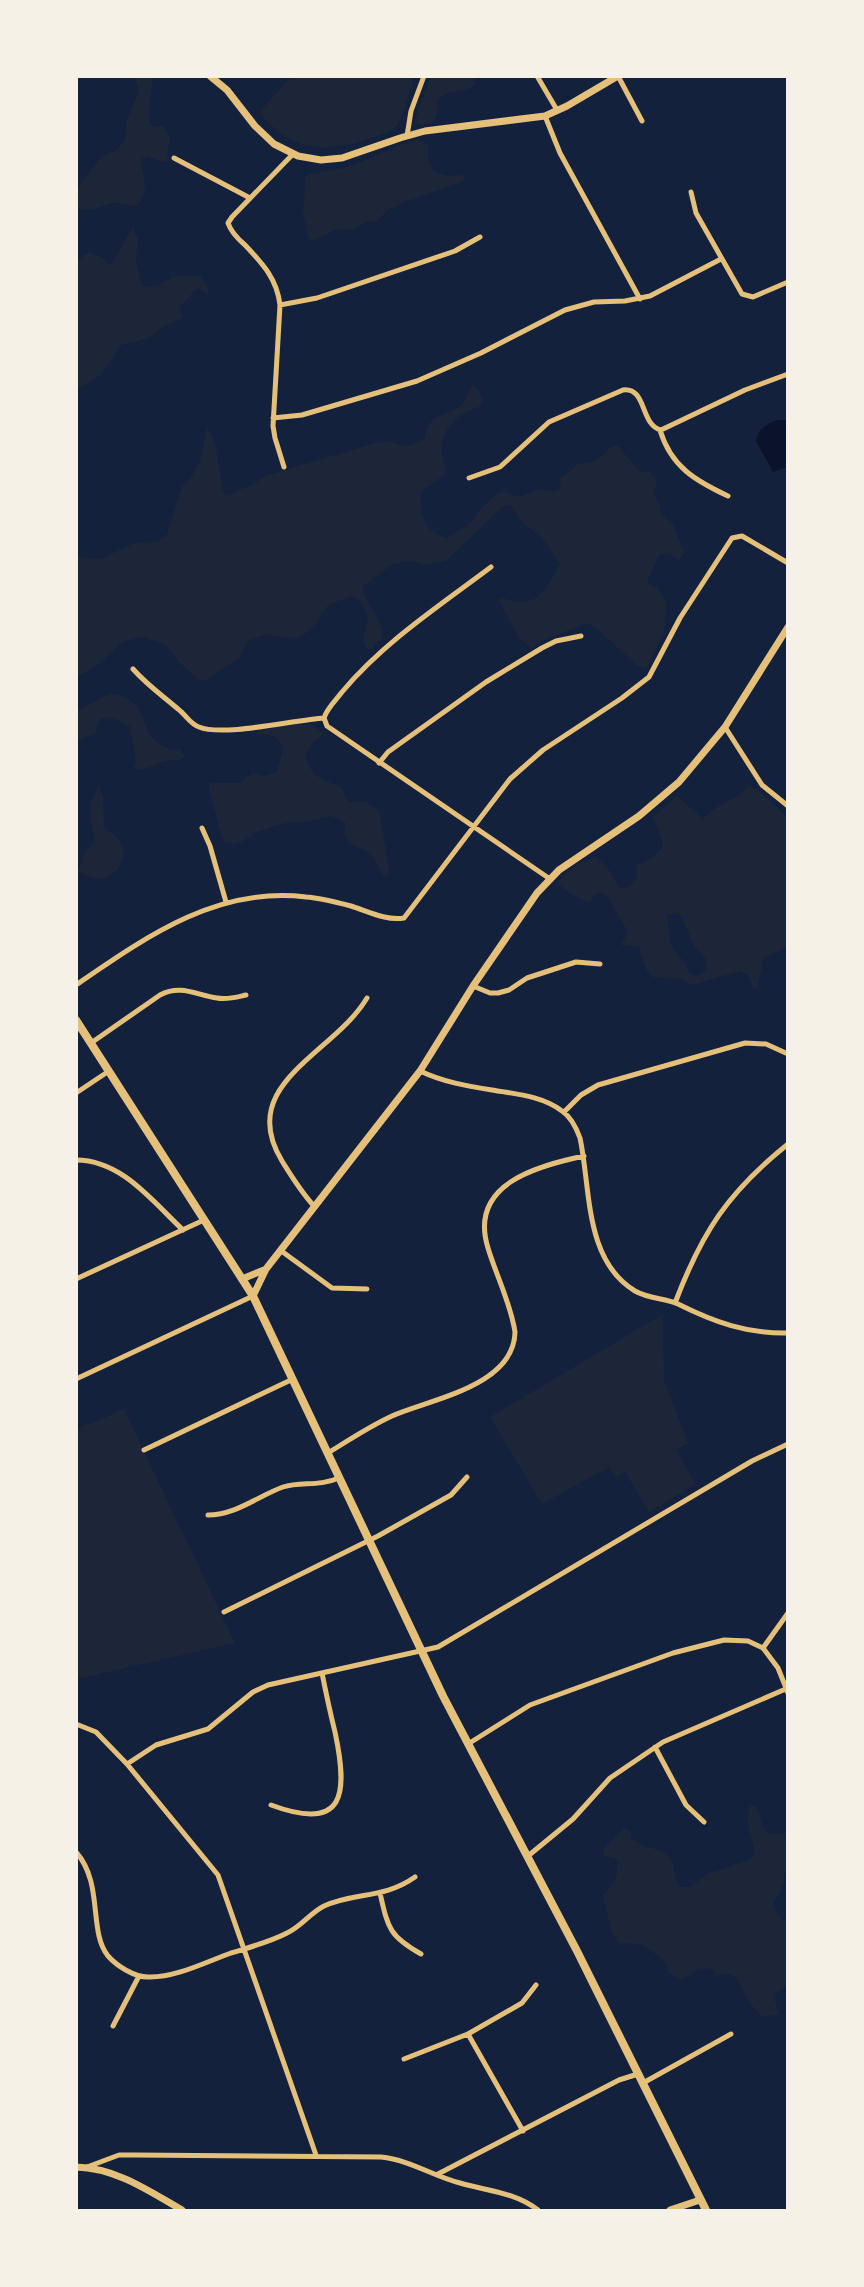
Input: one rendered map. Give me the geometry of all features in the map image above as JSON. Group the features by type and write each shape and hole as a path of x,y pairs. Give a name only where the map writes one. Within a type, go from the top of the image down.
{"main road":[{"path":"76,1020 253,1296 468,1744 528,1856 706,2211"}],"street":[{"path":"210,76 227,90 262,133 274,144 293,154 310,159 334,160 406,136 435,130 545,116 618,76 642,121"},
{"path":"406,136 411,111 424,76"},
{"path":"537,76 557,110"},
{"path":"545,116 560,153 640,299"},
{"path":"284,467 275,438 273,418 280,305 278,290 272,276 228,225 232,217 293,154"},
{"path":"174,158 250,198"},
{"path":"691,192 694,210 739,291 746,297 755,297 788,282"},
{"path":"280,305 308,300 455,251 480,237"},
{"path":"273,418 302,415 423,379 573,307 594,302 640,299 666,290 721,259"},
{"path":"660,430 760,384 788,374"},
{"path":"469,478 500,467 550,421 625,390 636,393 649,422 660,430 687,474 728,496"},
{"path":"76,985 163,928 191,914 226,902 259,896 306,897 344,904 389,918 404,917 497,793 529,762 650,677 680,618 725,547 736,536 742,536 788,563"},
{"path":"491,567 383,650 353,679 324,718 327,726 550,879"},
{"path":"76,1379 253,1296 266,1269 280,1250 420,1071 473,986 525,910 550,879 569,863 657,803 685,774 725,727 788,627"},
{"path":"379,763 388,752 493,677 545,646 581,636"},
{"path":"133,669 156,693 192,723 206,730 238,729 324,718"},
{"path":"725,727 762,785 788,806"},
{"path":"202,828 226,902"},
{"path":"473,986 490,993 498,993 508,990 527,978 576,962 600,964"},
{"path":"91,1043 160,995 173,989 217,998 246,995"},
{"path":"314,1206 299,1189 273,1146 268,1128 270,1109 281,1086 342,1028 367,998"},
{"path":"564,1112 581,1095 598,1085 733,1046 760,1043 787,1051"},
{"path":"76,1093 109,1071"},
{"path":"420,1071 458,1084 535,1098 564,1112 576,1128 584,1156 595,1231 606,1261 618,1276 636,1292 675,1303 735,1328 788,1333"},
{"path":"675,1303 700,1244 717,1216 753,1173 788,1144"},
{"path":"328,1453 393,1416 468,1389 504,1361 513,1348 514,1328 485,1239 484,1225 487,1210 498,1192 514,1178 584,1156"},
{"path":"76,1160 97,1162 114,1170 140,1188 183,1230"},
{"path":"76,1279 204,1220"},
{"path":"280,1250 332,1288 367,1289"},
{"path":"242,1279 266,1269"},
{"path":"144,1450 293,1379"},
{"path":"127,1764 156,1745 208,1729 262,1687 439,1647 752,1461 788,1444"},
{"path":"208,1515 225,1514 285,1487 314,1485 339,1478"},
{"path":"224,1612 369,1541 451,1496 467,1478"},
{"path":"764,1648 788,1613"},
{"path":"468,1744 530,1705 609,1675 712,1642 736,1639 753,1642 764,1648 778,1668 787,1690 674,1736 655,1747 610,1779 573,1818 528,1856"},
{"path":"271,1805 304,1814 316,1814 333,1806 340,1795 342,1771 322,1673"},
{"path":"76,1724 96,1732 127,1764 216,1872 316,2155"},
{"path":"655,1747 684,1803 704,1821"},
{"path":"76,1852 90,1874 100,1936 105,1952 139,1976 152,1977 166,1975 287,1934 326,1906 396,1889 415,1877"},
{"path":"380,1893 388,1925 393,1934 405,1945 421,1954"},
{"path":"113,2026 139,1976"},
{"path":"404,2059 468,2034 522,2003 536,1985"},
{"path":"468,2034 523,2131"},
{"path":"643,2083 731,2034"},
{"path":"438,2174 619,2080 638,2074"},
{"path":"86,2167 119,2155 316,2155 396,2159 459,2183 508,2194 538,2211"},
{"path":"76,2167 86,2167 123,2178 182,2211"},
{"path":"670,2211 700,2200"}],"shaded area":[{"path":"431,76 474,77 476,84 468,89 439,98 434,120 431,123 417,124 415,119"},
{"path":"135,77 153,77 149,108 150,120 152,126 164,126 170,136 167,161 161,162 148,156 140,160 144,191 136,206 115,203 91,210 77,207 77,189 101,157 116,150 125,141 126,123 139,91"},
{"path":"291,77 411,77 413,82 397,125 383,134 350,144 321,148 307,146 282,134 259,112"},
{"path":"415,141 423,141 428,145 428,160 434,172 448,176 463,175 466,180 397,205 387,210 377,222 369,221 353,229 334,230 315,240 309,239 303,213 306,176 348,167"},
{"path":"133,226 138,239 136,260 142,286 158,285 172,276 196,276 203,280 209,294 201,289 194,290 179,307 182,318 161,328 147,339 121,345 101,375 77,390 77,260 89,252 112,264"},
{"path":"473,385 481,394 481,406 459,417 445,435 442,451 445,475 424,488 421,493 421,508 425,521 433,531 447,538 470,524 482,507 498,493 504,492 520,497 539,489 555,492 560,489 561,477 569,473 576,465 598,460 612,446 618,446 640,472 649,472 655,477 657,484 653,492 660,504 660,512 672,523 685,553 679,560 668,554 660,554 647,582 650,586 658,587 667,603 664,633 646,668 639,667 588,623 546,639 531,648 518,637 499,600 503,598 524,602 539,596 560,564 543,539 523,523 511,506 505,506 446,561 425,565 411,561 393,564 363,586 367,600 381,627 381,640 373,649 367,649 363,640 368,619 364,607 356,597 351,596 328,605 315,625 301,637 266,635 251,639 245,645 240,657 204,681 198,679 180,663 166,645 142,636 122,643 99,664 77,677 77,555 85,558 103,558 132,544 160,540 167,535 182,487 190,479 200,461 207,428 215,442 223,491 226,495 252,485 265,476 379,442 406,446 417,443 425,438 434,420 461,405"},
{"path":"779,420 787,420 787,467 773,472 756,441 764,427"},
{"path":"111,693 133,703 157,742 169,749 181,749 185,757 134,769 136,762 130,727 111,718 100,720 95,734 77,741 77,711"},
{"path":"313,725 324,734 313,742 306,753 307,761 314,773 323,780 342,788 348,802 367,802 379,810 389,869 388,876 383,875 367,852 348,841 345,831 346,823 331,816 306,822 290,822 258,831 243,841 233,844 225,843 222,838 209,789 211,783 240,783 253,772 264,776 276,773 284,747 274,736 257,734 257,732 268,728"},
{"path":"750,784 787,817 787,948 764,957 757,989 753,988 749,976 740,971 691,985 683,980 653,977 646,969 639,948 621,945 628,932 607,895 595,894 590,902 582,900 559,885 559,880 579,863 596,857 609,870 620,888 629,887 637,877 637,865 652,858 662,848 662,840 653,817 677,796 702,818 698,824 712,810 741,794","holes":["667,915 681,915 694,947 705,957 707,970 697,976 688,972 686,965 670,943"]},
{"path":"99,787 103,796 104,827 119,840 123,854 116,871 106,877 97,878 77,871 84,853 94,842 90,814 94,795"},
{"path":"663,1314 664,1380 688,1443 676,1450 696,1484 649,1512 625,1472 616,1477 609,1467 542,1504 490,1417"},
{"path":"124,1409 235,1643 77,1679 76,1430"},
{"path":"754,1805 765,1830 772,1834 788,1833 785,1878 774,1902 776,1911 782,1920 787,1920 787,1986 773,1994 779,2014 762,2017 747,2000 738,1978 728,1974 716,1975 712,1968 696,1971 682,1980 669,1973 664,1960 643,1945 618,1942 611,1930 603,1895 615,1879 618,1865 617,1859 604,1856 603,1849 624,1828 630,1830 632,1840 636,1843 668,1856 673,1863 678,1884 681,1887 690,1887 706,1875 751,1859 755,1853 748,1823 749,1807"}]}
